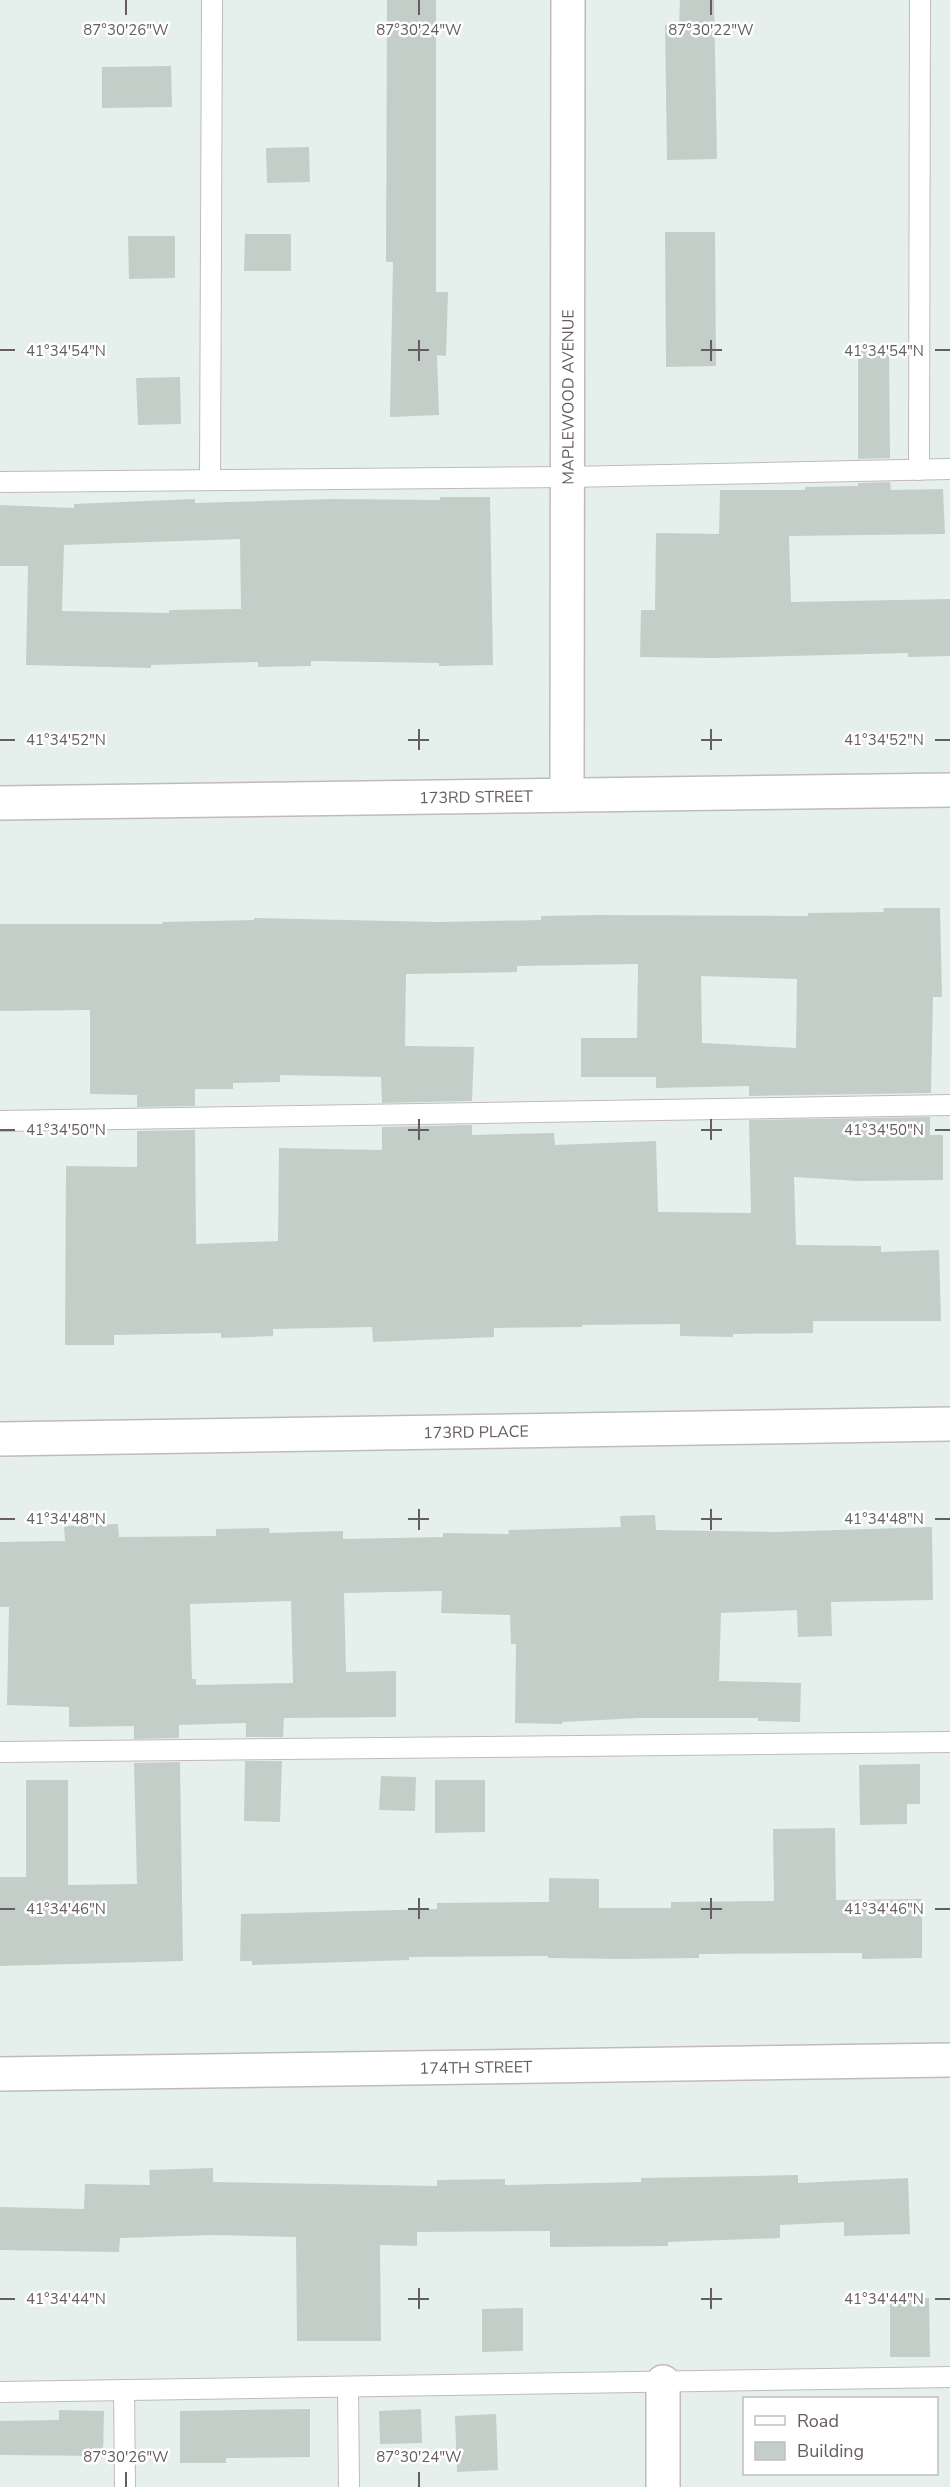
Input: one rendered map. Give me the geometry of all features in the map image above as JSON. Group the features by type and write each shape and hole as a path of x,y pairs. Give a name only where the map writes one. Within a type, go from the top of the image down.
{"street":[{"name":"MAPLEWOOD AVENUE","path":"567,795 568,0"},
{"name":"173RD STREET","path":"0,803 950,790"},
{"name":"173RD PLACE","path":"0,1439 950,1424"},
{"name":"174TH STREET","path":"0,2074 950,2060"},
{"path":"663,2382 663,2487"}],"lane":[{"path":"210,480 212,0"},
{"path":"919,470 920,0"},
{"path":"0,482 567,477 950,469"},
{"path":"0,1121 950,1105"},
{"path":"0,1752 950,1742"},
{"path":"0,2392 950,2377"},
{"path":"348,2387 349,2487"},
{"path":"124,2390 124,2487"}],"building":[{"path":"387,0 436,0 436,292 448,292 446,356 437,355 439,415 390,417 393,262 386,262"},
{"path":"680,0 714,0 717,159 667,160 665,25 679,25"},
{"path":"171,66 172,107 102,108 102,67"},
{"path":"309,147 310,182 267,183 266,148"},
{"path":"665,232 715,232 716,366 666,367"},
{"path":"245,234 291,234 291,271 244,271"},
{"path":"128,236 175,236 175,278 129,279"},
{"path":"858,347 889,347 890,458 858,459"},
{"path":"180,377 181,424 138,425 136,378"},
{"path":"890,482 891,490 943,489 945,534 789,536 791,602 950,599 950,656 908,657 908,653 712,658 640,657 641,610 655,610 656,533 719,534 720,490 805,490 805,487 858,486 858,483"},
{"path":"440,497 490,497 493,665 439,666 439,663 311,661 311,666 258,667 258,662 151,665 151,668 26,665 28,566 0,566 0,505 74,508 74,504 195,499 195,503 332,499 440,500","holes":["240,539 241,609 169,610 169,613 62,611 64,545"]},
{"path":"883,908 940,908 942,997 933,997 931,1093 749,1096 749,1086 656,1088 656,1077 581,1077 581,1038 637,1038 638,964 517,966 517,972 406,974 405,1046 474,1047 472,1101 382,1103 381,1077 280,1075 280,1082 233,1083 233,1089 195,1089 195,1106 137,1107 137,1095 90,1094 90,1010 0,1011 0,924 163,924 162,922 254,920 254,918 438,922 541,920 541,916 808,916 808,913 884,912","holes":["701,976 797,979 796,1048 702,1043"]},
{"path":"930,1117 930,1135 943,1135 943,1180 858,1181 794,1177 796,1245 881,1246 881,1252 939,1250 941,1321 813,1321 813,1333 733,1334 733,1337 680,1336 680,1324 494,1328 494,1337 373,1342 372,1327 273,1329 273,1336 221,1338 221,1333 114,1335 114,1345 65,1345 66,1166 137,1167 137,1131 195,1130 196,1244 278,1241 279,1148 382,1150 382,1127 472,1125 472,1135 554,1133 555,1145 656,1141 658,1212 751,1213 749,1120"},
{"path":"655,1515 656,1530 775,1532 932,1527 933,1600 831,1602 832,1636 798,1637 797,1610 721,1613 719,1681 801,1683 800,1722 758,1721 758,1718 640,1718 562,1722 562,1724 515,1723 516,1644 511,1644 510,1615 441,1613 442,1591 344,1593 346,1672 396,1671 396,1717 284,1718 283,1737 246,1737 246,1723 179,1725 179,1738 134,1739 134,1726 69,1727 69,1707 7,1705 9,1607 0,1607 0,1542 65,1541 64,1526 118,1524 119,1537 216,1536 216,1529 269,1528 270,1533 343,1531 343,1539 443,1537 443,1533 509,1534 508,1530 621,1527 620,1516","holes":["291,1601 293,1683 196,1685 196,1679 192,1679 190,1604"]},
{"path":"245,1761 282,1761 280,1822 244,1821"},
{"path":"180,1762 183,1961 0,1966 0,1877 26,1877 26,1780 68,1780 68,1885 137,1884 134,1763"},
{"path":"920,1764 920,1804 907,1804 907,1824 860,1825 859,1765"},
{"path":"381,1776 416,1777 415,1811 379,1810"},
{"path":"435,1780 485,1780 485,1832 435,1833"},
{"path":"835,1828 836,1900 922,1899 922,1958 862,1959 862,1953 699,1954 699,1958 622,1959 548,1958 548,1956 409,1957 409,1960 252,1965 252,1961 240,1961 241,1914 437,1909 437,1903 549,1902 549,1878 599,1879 599,1908 671,1908 671,1902 774,1901 773,1829"},
{"path":"213,2168 213,2182 437,2186 437,2180 505,2179 505,2185 641,2182 641,2178 798,2175 798,2183 908,2178 910,2234 844,2236 844,2222 780,2225 780,2238 668,2242 668,2246 550,2247 550,2231 417,2232 417,2246 380,2245 381,2341 297,2341 296,2237 214,2235 120,2238 119,2252 0,2250 0,2207 84,2209 85,2184 150,2185 149,2170"},
{"path":"890,2298 929,2298 930,2357 890,2357"},
{"path":"523,2308 523,2351 482,2352 482,2309"},
{"path":"310,2409 310,2457 226,2458 226,2463 180,2463 180,2411"},
{"path":"421,2409 422,2443 380,2444 379,2411"},
{"path":"59,2410 104,2411 103,2456 0,2455 0,2421 59,2420"},
{"path":"496,2414 498,2470 457,2472 455,2416"}]}
